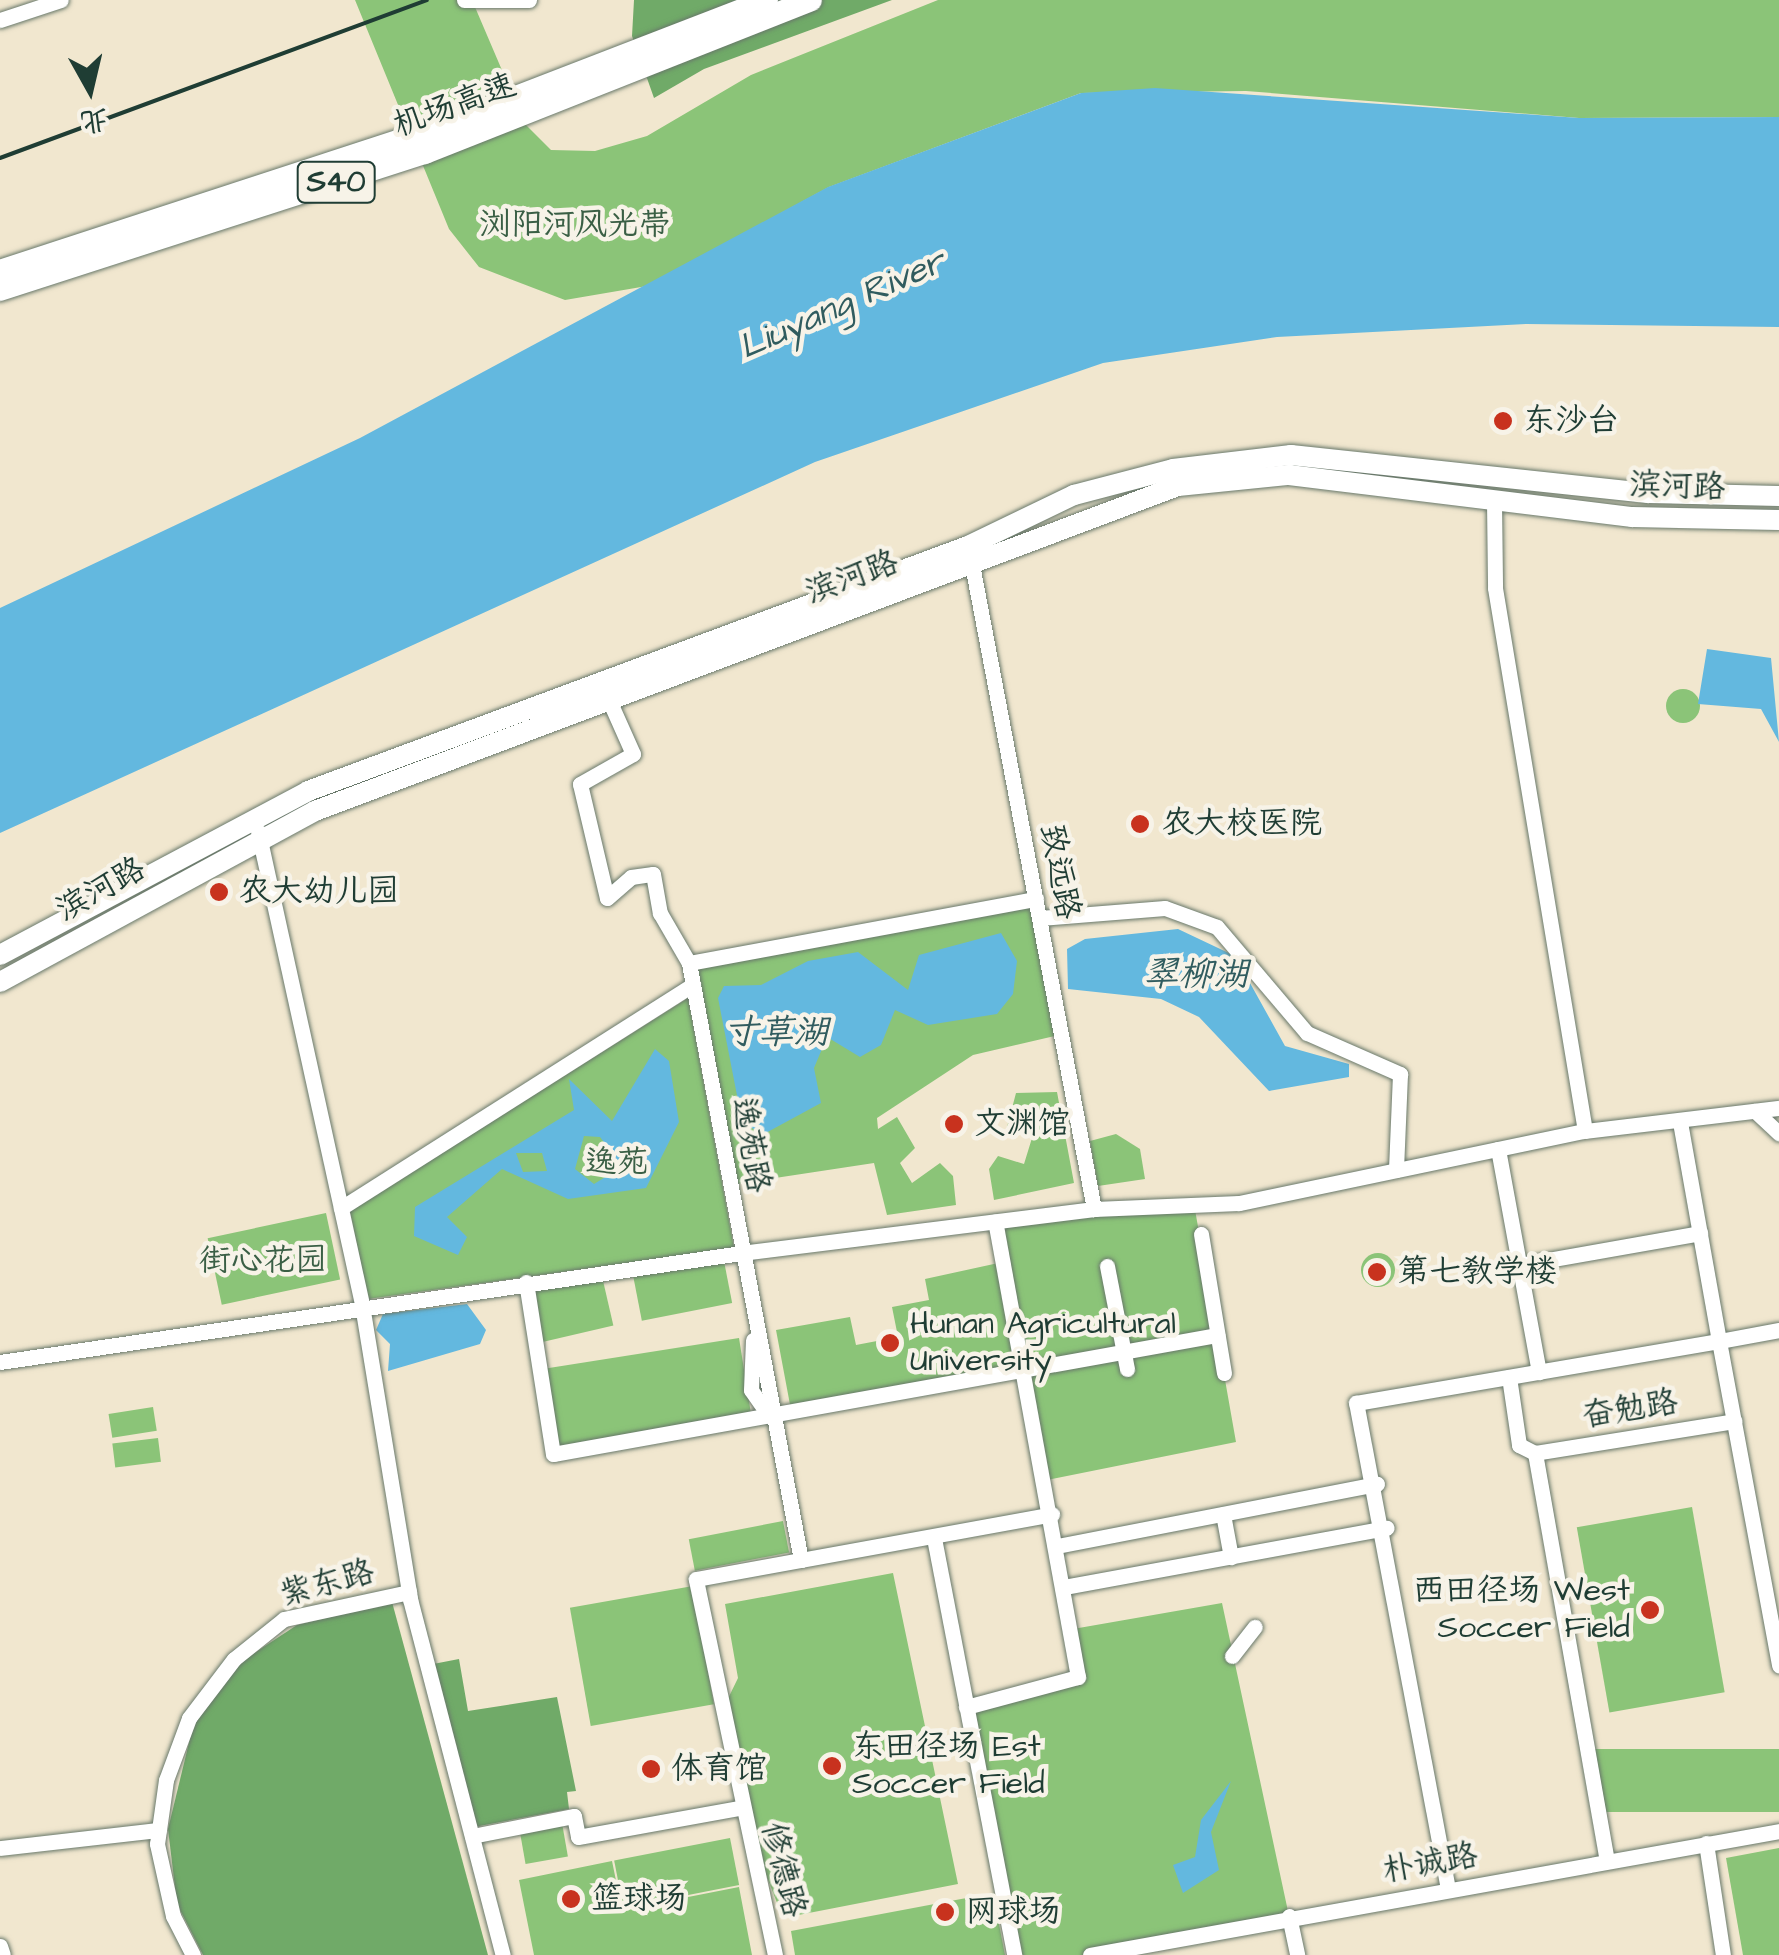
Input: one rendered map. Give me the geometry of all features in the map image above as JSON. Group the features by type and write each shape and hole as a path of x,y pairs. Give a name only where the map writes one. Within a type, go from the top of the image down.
{"highway":[{"name":"机场高速","path":"0,290 425,153 665,52 767,0"},
{"name":"机场高速","path":"0,270 420,134 811,0"}],"main road":[{"name":"滨河路","path":"0,982 257,829 608,700 970,556 1074,495 1174,469 1291,455 1648,493 1779,496"},
{"name":"滨河路","path":"0,955 257,829 970,556 1084,514 1178,486 1289,475 1632,517 1779,520"}],"street":[{"path":"0,20 62,0"},
{"path":"464,0 528,0"},
{"path":"1494,500 1495,588 1585,1131"},
{"name":"致远路","path":"970,556 1094,1209"},
{"name":"逸苑路","path":"608,700 634,754 580,784 607,898 630,876 652,874 660,913 689,963 742,1253 753,1340 776,1386 769,1416 801,1560"},
{"path":"257,829 362,1304 409,1592 504,1955"},
{"path":"689,963 1036,899"},
{"path":"1040,918 1166,908 1217,927 1307,1033 1400,1074 1396,1170"},
{"path":"340,1208 693,985"},
{"path":"0,1362 362,1304 742,1253 1094,1209 1238,1202 1585,1131 1779,1108"},
{"path":"1756,1112 1779,1133"},
{"path":"1680,1121 1779,1666"},
{"path":"1498,1149 1539,1372"},
{"path":"966,1708 1078,1677 1026,1371 995,1222"},
{"path":"1519,1265 1700,1233"},
{"path":"1200,1234 1224,1373"},
{"path":"1107,1266 1125,1361"},
{"path":"526,1282 553,1454 1026,1371 1125,1361 1218,1335"},
{"path":"1448,1889 1387,1528 1356,1403 1779,1330"},
{"path":"753,1340 751,1390 769,1416"},
{"path":"1509,1378 1519,1446 1535,1453 1607,1861"},
{"name":"奋勉路","path":"1535,1453 1734,1421"},
{"path":"1057,1546 1377,1484"},
{"path":"801,1560 1052,1514"},
{"path":"1223,1514 1232,1557"},
{"path":"1064,1587 1387,1528"},
{"path":"934,1538 1014,1955"},
{"name":"修德路","path":"775,1955 738,1803 696,1579 801,1560"},
{"name":"紫东路","path":"194,1955 172,1916 159,1830 189,1718 234,1659 284,1619 409,1592"},
{"path":"1232,1656 1254,1627"},
{"path":"472,1836 574,1816 578,1837 738,1803"},
{"path":"0,1848 159,1830"},
{"name":"朴诚路","path":"1090,1955 1289,1916 1779,1831"},
{"path":"1706,1843 1723,1955"},
{"path":"1289,1916 1297,1955"},
{"path":"0,1946 2,1955"}],"green space":[{"name":"浏阳河风光带","path":"355,0 472,0 525,124 551,150 595,151 647,136 751,75 938,0 1779,0 1779,117 1579,118 1246,91 1081,93 829,187 647,286 565,300 479,267 449,229"},
{"path":"634,0 892,0 704,69 654,98 632,36"},
{"path":"1683,689 1695,694 1700,706 1695,718 1683,723 1671,718 1666,706 1671,694"},
{"path":"1036,899 1059,1035 973,1055 877,1118 878,1129 897,1117 915,1148 900,1163 912,1183 940,1163 953,1176 956,1205 887,1215 874,1163 729,1185 689,963"},
{"name":"逸苑","path":"688,998 734,1248 368,1299 350,1211"},
{"path":"1057,1092 1074,1183 994,1200 989,1169 998,1156 1024,1164 1032,1138 1006,1131 1016,1093"},
{"path":"1116,1134 1140,1149 1145,1179 1098,1186 1090,1141"},
{"path":"1194,1204 1236,1442 1047,1480 1025,1371 791,1410 776,1330 850,1317 856,1345 898,1337 892,1307 929,1300 925,1279 1003,1262 995,1222"},
{"name":"街心花园","path":"326,1213 340,1280 222,1305 208,1238"},
{"path":"1378,1253 1390,1258 1395,1270 1390,1282 1378,1287 1366,1282 1361,1270 1366,1258"},
{"path":"723,1256 732,1303 642,1321 633,1274"},
{"path":"601,1272 613,1326 539,1343 527,1289"},
{"path":"739,1338 752,1417 552,1449 539,1370"},
{"path":"153,1407 157,1431 112,1438 109,1414"},
{"path":"158,1438 161,1462 115,1467 112,1444"},
{"name":"西田径场 West Soccer Field","path":"1692,1507 1725,1692 1609,1712 1577,1527"},
{"path":"783,1521 789,1552 695,1571 689,1539"},
{"name":"东田径场 Est Soccer Field","path":"893,1573 958,1884 783,1918 736,1798 720,1715 738,1678 725,1604"},
{"path":"693,1586 714,1704 591,1726 570,1608"},
{"path":"392,1602 488,1955 203,1955 177,1904 168,1829 195,1718 239,1663 297,1625"},
{"path":"1222,1603 1289,1916 1090,1955 1014,1955 973,1710 1084,1680 1073,1629"},
{"path":"459,1659 468,1711 557,1697 576,1791 567,1792 569,1809 474,1827 428,1665"},
{"path":"1595,1749 1779,1749 1779,1812 1595,1812"},
{"path":"562,1823 568,1856 526,1864 520,1830"},
{"path":"730,1838 739,1885 623,1908 614,1861"},
{"path":"1779,1848 1779,1955 1743,1955 1726,1858"},
{"name":"篮球场","path":"612,1861 622,1910 739,1887 752,1955 534,1955 519,1880"},
{"name":"网球场","path":"993,1893 1005,1955 795,1955 791,1931"}],"water":[{"name":"Liuyang River","path":"1155,88 1579,118 1779,117 1779,327 1526,324 1277,337 1103,363 815,462 0,833 0,608 360,438 828,187 1081,93"},
{"path":"1707,649 1771,658 1779,742 1761,709 1698,704"},
{"name":"翠柳湖","path":"1178,929 1235,956 1285,1046 1349,1064 1349,1077 1269,1091 1199,1017 1161,999 1068,989 1067,949 1085,939"},
{"name":"寸草湖","path":"1001,933 1017,961 1013,994 997,1014 928,1025 895,1010 881,1045 860,1057 827,1037 814,1068 821,1103 762,1135 742,1121 718,998 724,986 761,985 808,961 858,952 908,990 919,955"},
{"path":"655,1049 669,1061 679,1122 646,1188 568,1199 502,1169 447,1217 467,1237 458,1255 414,1236 415,1207 574,1110 569,1079 612,1121","holes":["584,1136 600,1137 613,1154 612,1173 594,1184 575,1169","516,1153 542,1153 547,1171 523,1172"]},
{"path":"467,1304 486,1330 480,1344 388,1371 390,1344 376,1330 383,1314"},
{"path":"1231,1781 1211,1832 1219,1870 1183,1893 1173,1865 1195,1857 1201,1820"}],"railway":[{"path":"0,158 427,0"}],"place":[{"name":"东沙台","path":"1503,421"},
{"name":"农大校医院","path":"1140,824"},
{"name":"农大幼儿园","path":"219,892"},
{"name":"文渊馆","path":"954,1124"},
{"name":"第七教学楼","path":"1377,1272"},
{"name":"Hunan Agricultural University","path":"890,1343"},
{"name":"西田径场 West Soccer Field","path":"1650,1610"},
{"name":"东田径场 Est Soccer Field","path":"832,1766"},
{"name":"体育馆","path":"651,1769"},
{"name":"篮球场","path":"571,1899"},
{"name":"网球场","path":"945,1912"}]}
